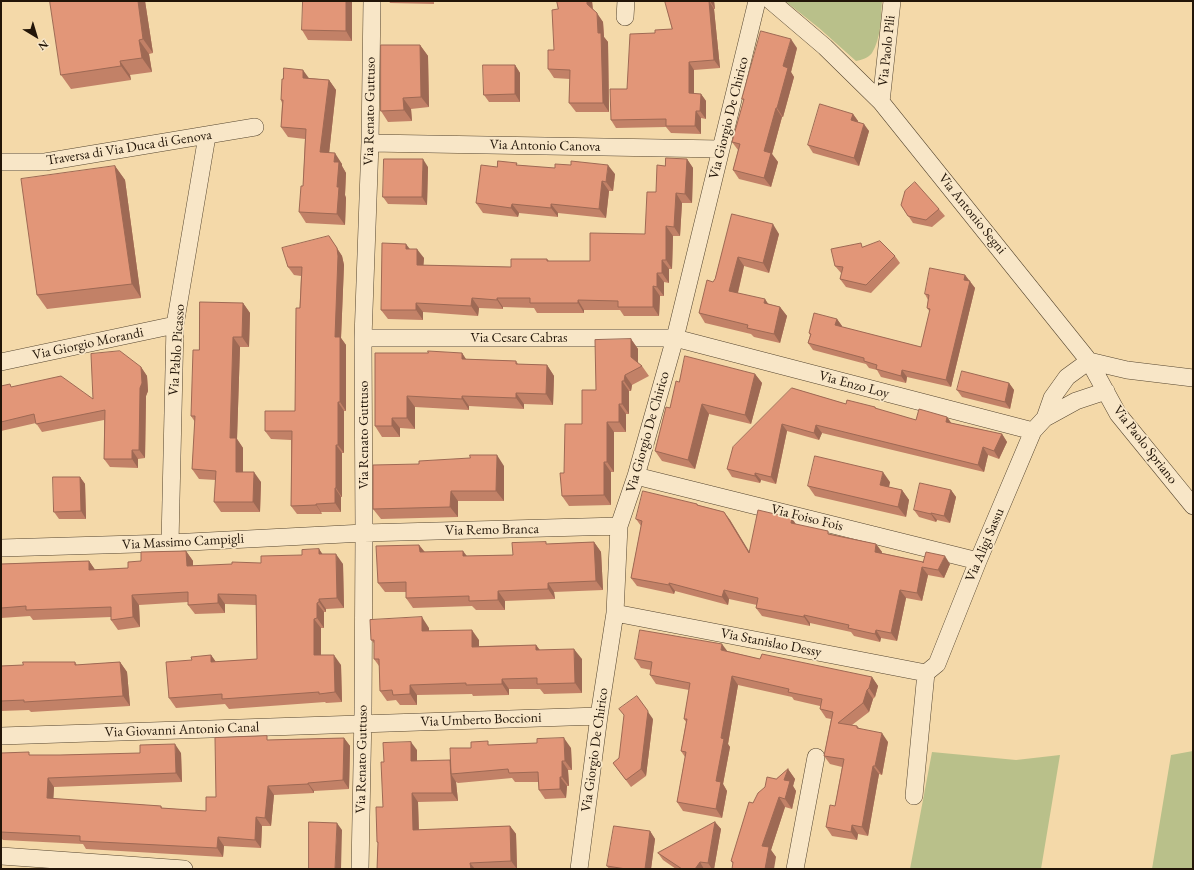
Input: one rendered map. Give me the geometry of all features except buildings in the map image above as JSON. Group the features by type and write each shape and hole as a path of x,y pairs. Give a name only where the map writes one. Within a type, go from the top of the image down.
{"street":[{"name":"Via Renato Guttuso","path":"360,869 363,724 363,338 370,143 372,1"},
{"name":"Via Giorgio De Chirico","path":"579,869 599,716 615,613 619,526 636,476 675,338 757,1"},
{"name":"Via Antonio Segni","path":"771,1 825,47 882,102 1089,361"},
{"name":"Via Paolo Pili","path":"882,102 892,1"},
{"name":"Traversa di Via Duca di Genova","path":"1,162 45,162 256,127"},
{"name":"Via Pablo Picasso","path":"170,543 175,325 207,136"},
{"name":"Via Antonio Canova","path":"370,143 722,149"},
{"name":"Via Giorgio Morandi","path":"1,362 175,325"},
{"name":"Via Cesare Cabras","path":"363,338 675,338"},
{"name":"Via Enzo Loy","path":"675,338 1033,431"},
{"path":"1089,361 1127,370 1193,378"},
{"name":"Via Paolo Spriano","path":"1089,361 1118,414 1193,506"},
{"name":"Via Aligi Sassu","path":"926,673 937,664 978,561 1033,431 1044,418 1052,398 1067,377 1089,361"},
{"name":"Via Aligi Sassu","path":"1044,418 1076,401 1106,391"},
{"name":"Via Foiso Fois","path":"636,476 978,561"},
{"name":"Via Remo Branca","path":"364,533 619,526"},
{"name":"Via Massimo Campigli","path":"1,548 170,543 364,533"},
{"name":"Via Stanislao Dessy","path":"615,613 926,673"},
{"path":"914,796 926,673"},
{"name":"Via Umberto Boccioni","path":"363,724 599,716"},
{"name":"Via Giovanni Antonio Canal","path":"1,736 363,724"},
{"path":"795,869 816,757"},
{"path":"1,856 184,869"}],"green space":[{"path":"785,1 882,1 879,34 872,53 865,58 856,61 819,28"},
{"path":"1193,751 1193,869 1152,869 1171,755"},
{"path":"932,752 1016,760 1060,755 1041,869 910,869"}]}
